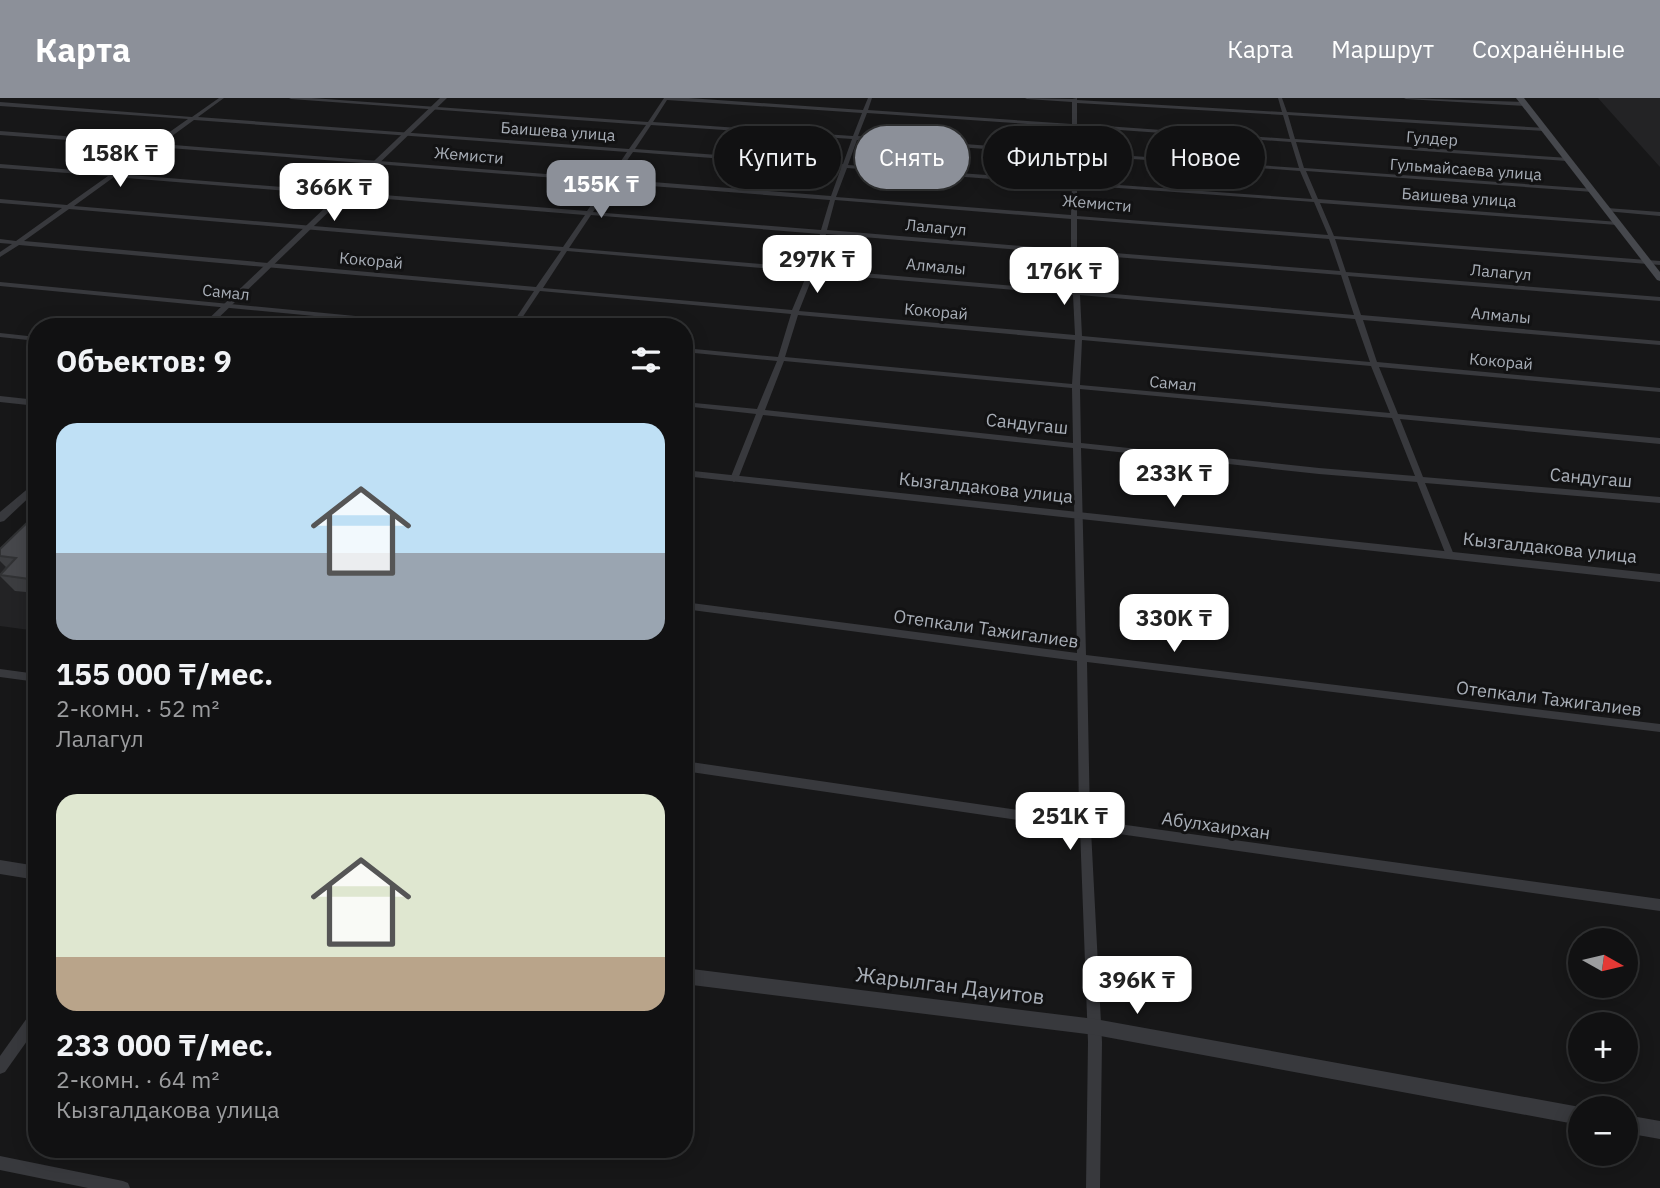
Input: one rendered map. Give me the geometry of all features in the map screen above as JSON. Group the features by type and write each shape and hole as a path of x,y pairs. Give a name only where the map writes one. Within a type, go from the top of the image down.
{"main road":[{"path":"1522,101 1660,278"}],"street":[{"path":"0,256 222,98"},
{"name":"Гульмайсаева улица","path":"291,98 855,138"},
{"path":"213,318 444,98"},
{"path":"519,318 666,98"},
{"name":"Гулдер","path":"666,98 1075,126"},
{"path":"859,126 870,98"},
{"path":"1027,98 1544,129"},
{"path":"1280,98 1302,169 1331,236 1374,364 1450,555"},
{"path":"1406,98 1522,101"},
{"path":"1075,100 1075,126"},
{"name":"Баишева улица","path":"0,104 983,176"},
{"name":"Гулдер","path":"1132,130 1567,159"},
{"name":"Жемисти","path":"0,133 1074,215 1660,263"},
{"path":"734,479 781,359 855,138"},
{"name":"Гульмайсаева улица","path":"1132,157 1593,190"},
{"name":"Лалагул","path":"0,166 1660,299"},
{"name":"Баишева улица","path":"1132,187 1617,223"},
{"path":"1074,189 1074,252 1079,338 1076,387 1085,825 1095,1027 1093,1188"},
{"name":"Алмалы","path":"0,201 1660,343"},
{"path":"1607,210 1660,214"},
{"name":"Кокорай","path":"0,241 1660,390"},
{"name":"Самал","path":"0,284 348,318"},
{"path":"0,335 28,338"},
{"name":"Самал","path":"693,351 1660,441"},
{"path":"0,399 28,402"},
{"name":"Сандугаш","path":"693,405 1419,479 1660,500"},
{"name":"Кызгалдакова улица","path":"693,474 1660,578"},
{"path":"0,518 28,492"},
{"name":"Отепкали Тажигалиев","path":"693,606 1082,658 1660,728"},
{"path":"0,673 28,677"},
{"name":"Абулхаирхан","path":"693,767 1660,905"},
{"path":"0,867 28,872"},
{"name":"Жарылган Дауитов","path":"693,977 1095,1027 1568,1114"},
{"path":"0,1067 28,1028"},
{"path":"1638,1126 1660,1130"},
{"path":"0,1163 123,1188"}],"shaded area":[{"path":"1598,98 1660,98 1660,167"},
{"path":"28,527 28,630 0,626 0,554"}],"building":[{"path":"28,522 28,579 0,575 16,558 0,556 0,549"}]}
